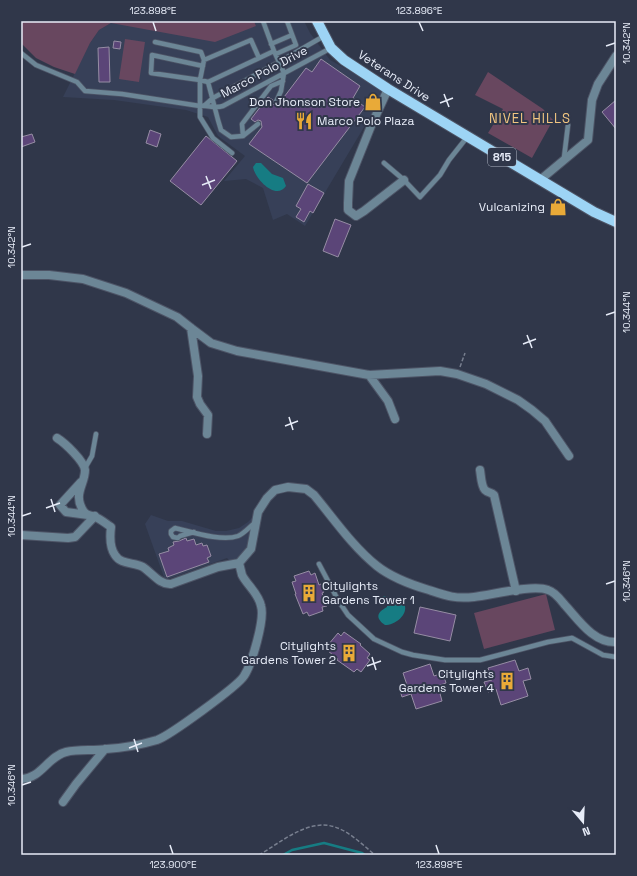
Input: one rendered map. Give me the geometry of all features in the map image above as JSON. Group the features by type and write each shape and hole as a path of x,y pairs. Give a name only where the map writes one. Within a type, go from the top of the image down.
{"main road":[{"name":"Veterans Drive","path":"317,21 332,48 344,60 388,90 594,212 616,222"}],"street":[{"path":"540,180 564,158 588,140 592,100 598,84 616,56"},
{"path":"388,90 371,126 349,181 348,210 356,216 364,212 404,180"},
{"path":"21,275 49,275 82,278 126,293 177,317 211,343 237,351 370,375 440,371 457,374 486,384 518,400 532,410 545,420 569,456"},
{"path":"191,328 198,376 197,397 208,415 207,434"},
{"path":"370,375 388,401 395,419"},
{"path":"57,438 70,448 85,468 79,498 85,512 111,527 112,544 115,555 124,562 141,566 164,583 171,584 218,567 239,563 251,549 258,512 267,498 276,490 288,487 306,489 314,495 358,548 378,566 408,583 455,598 472,597 538,587 550,590 587,630 600,639 616,642"},
{"path":"480,470 483,488 494,495 516,591"},
{"path":"82,481 60,505 66,512 92,516"},
{"path":"21,535 68,538 75,537 92,516"},
{"path":"21,779 27,779 33,776 54,757 66,752 106,749 158,739 176,730 232,688 244,676 257,642 261,621 261,606 255,593 242,574 239,563"},
{"path":"63,802 76,784 106,749"}],"lane":[{"path":"263,21 284,73 276,102"},
{"path":"203,66 152,55 150,72 208,82 259,58 296,44 287,21"},
{"path":"271,44 292,35"},
{"name":"Marco Polo Drive","path":"203,106 213,98 324,36"},
{"path":"204,60 251,40 259,58"},
{"path":"155,42 201,52 204,60 200,80 203,106 200,117 213,138 232,153"},
{"name":"Marco Polo Drive","path":"21,53 36,65 77,82 85,91 122,94 215,108 223,106 332,48"},
{"path":"242,136 242,124 271,86 283,81"},
{"path":"208,82 221,130 231,137 242,136 258,124"},
{"path":"564,158 568,125"},
{"path":"384,163 404,180 420,197 440,175 449,160 468,136"},
{"path":"85,468 92,456 96,434"},
{"path":"194,532 178,538 174,538 171,534 172,529 178,529 194,532 223,539 239,536 257,520"},
{"path":"178,529 181,533 180,536"},
{"path":"319,564 338,600 348,615 374,639 402,652 445,660 480,660 548,642 572,638 603,655 616,657"}],"path":[{"path":"457,374 465,353"},
{"path":"259,855 310,826 325,825 334,826 348,834 375,855"}],"shaded area":[{"path":"21,21 254,21 256,26 215,42 111,23 99,30 90,43 75,74 54,67 36,58 21,43"},
{"name":"Marco Polo Plaza","path":"254,21 304,21 310,33 330,60 384,90 373,112 305,226 287,214 273,220 263,188 246,179 224,181 245,156 218,136 208,117 186,110 114,100 63,97 90,43 99,30 111,23 256,26"},
{"path":"125,39 145,42 139,82 119,79"},
{"path":"488,72 543,109 553,120 532,158 488,133 503,109 475,95"},
{"path":"256,163 261,163 272,174 283,178 286,186 282,190 277,191 266,187 255,172 253,167"},
{"path":"258,512 253,541 244,558 231,562 227,558 165,580 145,524 151,515 168,521 182,521 216,531 226,531 239,528 248,522"},
{"path":"546,594 555,630 484,649 474,613"},
{"path":"387,596 390,599 397,597 405,605 405,610 400,619 391,624 385,625 379,620 378,617 381,611 387,607 387,604 382,603 382,597"}],"building":[{"path":"114,41 121,42 120,49 113,48"},
{"path":"109,47 110,82 99,82 98,48"},
{"name":"Marco Polo Plaza","path":"321,59 360,86 353,98 365,107 307,183 249,144 262,127 261,121 258,120 255,122 251,119 268,97 273,100 272,103 274,105 278,105 306,68 312,72"},
{"path":"616,100 616,129 602,112"},
{"path":"150,130 161,134 157,147 146,143"},
{"path":"32,134 35,142 21,147 21,137"},
{"path":"206,136 237,161 201,205 170,181"},
{"path":"308,184 324,193 313,213 310,211 304,222 296,217 301,209 296,206"},
{"path":"335,219 351,225 338,257 323,251"},
{"path":"186,538 187,541 194,539 196,545 202,543 203,546 207,545 211,556 207,558 209,562 167,577 159,554 169,551 168,548 174,545 173,542"},
{"name":"Citylights Gardens Tower 1","path":"309,571 311,575 315,573 319,585 321,584 324,592 322,593 327,606 322,607 323,611 309,616 307,612 303,614 292,582 296,581 294,576"},
{"path":"420,607 456,615 450,641 414,633"},
{"name":"Citylights Gardens Tower 2","path":"344,632 361,644 360,645 370,654 367,658 370,660 361,672 357,669 354,672 337,660 338,659 328,651 331,648 328,645 338,633 341,636"},
{"name":"Citylights Gardens Tower 4","path":"515,660 519,671 528,668 531,679 523,681 528,696 501,705 496,689 488,692 484,682 492,680 488,668"},
{"path":"430,664 434,676 443,673 446,683 438,686 442,701 416,709 411,694 402,697 399,687 407,685 403,673"}],"waterway":[{"path":"283,855 292,850 324,843 365,855"}],"place":[{"name":"Don Jhonson Store","path":"373,102"},
{"name":"Marco Polo Plaza","path":"304,121"},
{"name":"Vulcanizing","path":"558,207"},
{"name":"Citylights Gardens Tower 1","path":"309,593"},
{"name":"Citylights Gardens Tower 2","path":"349,653"},
{"name":"Citylights Gardens Tower 4","path":"507,681"}],"district":[{"name":"NIVEL HILLS","path":"530,118"}]}
